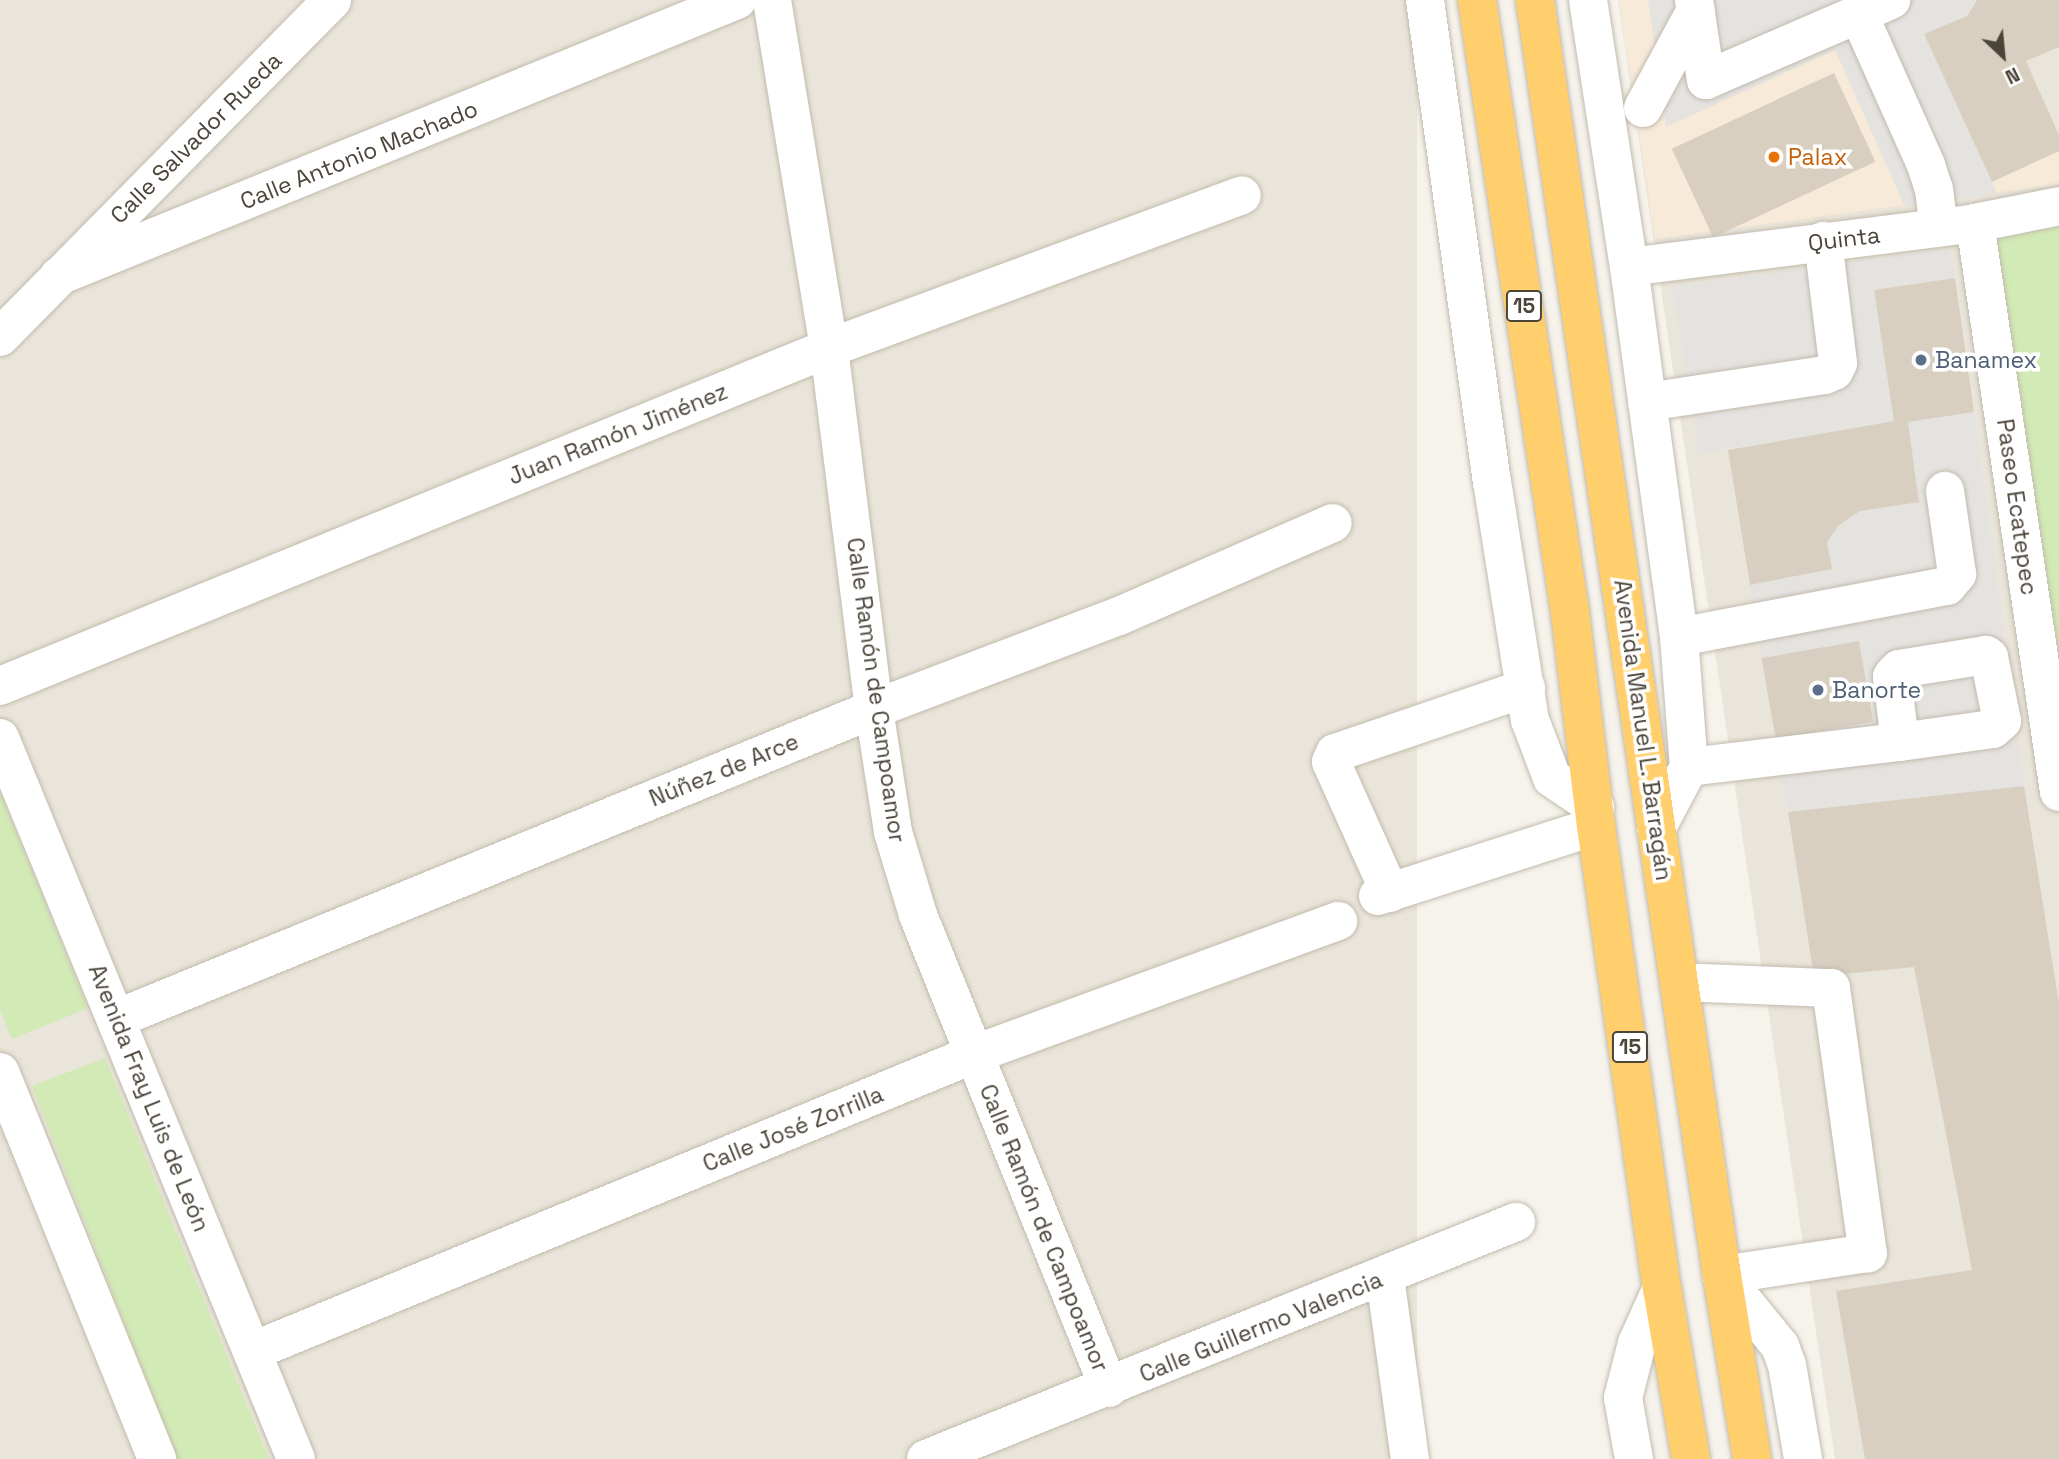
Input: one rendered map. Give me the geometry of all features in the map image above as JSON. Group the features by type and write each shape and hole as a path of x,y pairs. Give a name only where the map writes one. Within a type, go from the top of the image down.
{"highway":[{"name":"15","path":"1477,0 1570,612 1662,1287 1690,1459"},
{"name":"Avenida Manuel L. Barragán","path":"1535,0 1722,1275 1752,1457"}],"street":[{"name":"Calle Salvador Rueda","path":"59,276 332,0"},
{"name":"Calle Antonio Machado","path":"0,337 59,276 737,0"},
{"name":"Calle Ramón de Campoamor","path":"772,0 829,348 874,709 897,843 918,915 972,1055 1110,1388"},
{"path":"1425,0 1492,481 1526,688 1540,752 1552,778 1596,817 1384,895 1331,762 1335,753 1526,688"},
{"path":"1588,0 1605,125 1629,267 1679,637 1689,767 1656,829"},
{"path":"1643,108 1695,5"},
{"path":"1695,5 1706,80"},
{"path":"1605,125 1875,7"},
{"name":"Paseo Ecatepec","path":"1875,7 1934,189 1957,225 2059,792"},
{"name":"Juan Ramón Jiménez","path":"0,686 829,348 1242,195"},
{"name":"Quinta","path":"1629,267 1957,225 2059,206"},
{"path":"1647,402 1825,375 1834,371 1838,363 1823,241"},
{"path":"1679,637 1947,586 1957,574 1945,491"},
{"name":"Núñez de Arce","path":"116,1020 874,709 1119,616 1333,523"},
{"name":"Avenida Fray Luis de León","path":"0,738 296,1459"},
{"path":"1689,767 1899,741"},
{"name":"Calle José Zorrilla","path":"253,1351 972,1055 1338,921"},
{"path":"1679,982 1831,988 1868,1253 1722,1275"},
{"path":"0,1072 157,1459"},
{"name":"Calle Guillermo Valencia","path":"926,1459 1110,1388 1517,1222"},
{"path":"1722,1275 1780,1346 1787,1365 1803,1459"},
{"path":"1385,1277 1410,1459"},
{"path":"1633,1459 1623,1398 1637,1343 1662,1287"}],"shaded area":[{"path":"0,0 1417,0 1417,1459 0,1459"},
{"path":"1618,0 2059,0 2059,1459 1835,1459"},
{"path":"1619,0 2059,0 2059,47 2026,61 2059,135 2059,184 1655,239"},
{"path":"1648,0 1977,0 1967,16 1924,34 1997,193 1904,205 1835,50 1666,127"},
{"path":"1949,248 1955,278 1874,290 1894,421 1699,454 1672,287"},
{"path":"1974,412 2024,786 1788,812 1776,740 1874,722 1859,641 1762,659 1750,585 1832,569 1827,542 1839,525 1860,511 1919,502 1908,422"}],"green space":[{"path":"2059,206 2059,792 1975,223"},
{"path":"0,792 88,1008 12,1039 0,1010"},
{"path":"105,1058 269,1459 177,1459 32,1086"}],"building":[{"path":"1977,0 2059,0 2059,47 2026,61 2059,135 2059,151 1992,182 1924,34 1967,16"},
{"name":"Palax","path":"1834,73 1875,162 1713,237 1672,149"},
{"path":"1955,278 1974,412 1908,422 1919,502 1860,511 1839,525 1827,542 1832,569 1750,585 1728,450 1894,421 1874,290"},
{"name":"Banorte","path":"1859,641 1873,722 1776,739 1762,658"},
{"path":"2024,786 2059,1004 2059,1459 1865,1459 1836,1291 1972,1270 1914,967 1814,977 1788,812"}],"place":[{"name":"Palax","path":"1774,157"},
{"name":"Banamex","path":"1921,360"},
{"name":"Banorte","path":"1818,690"}]}
